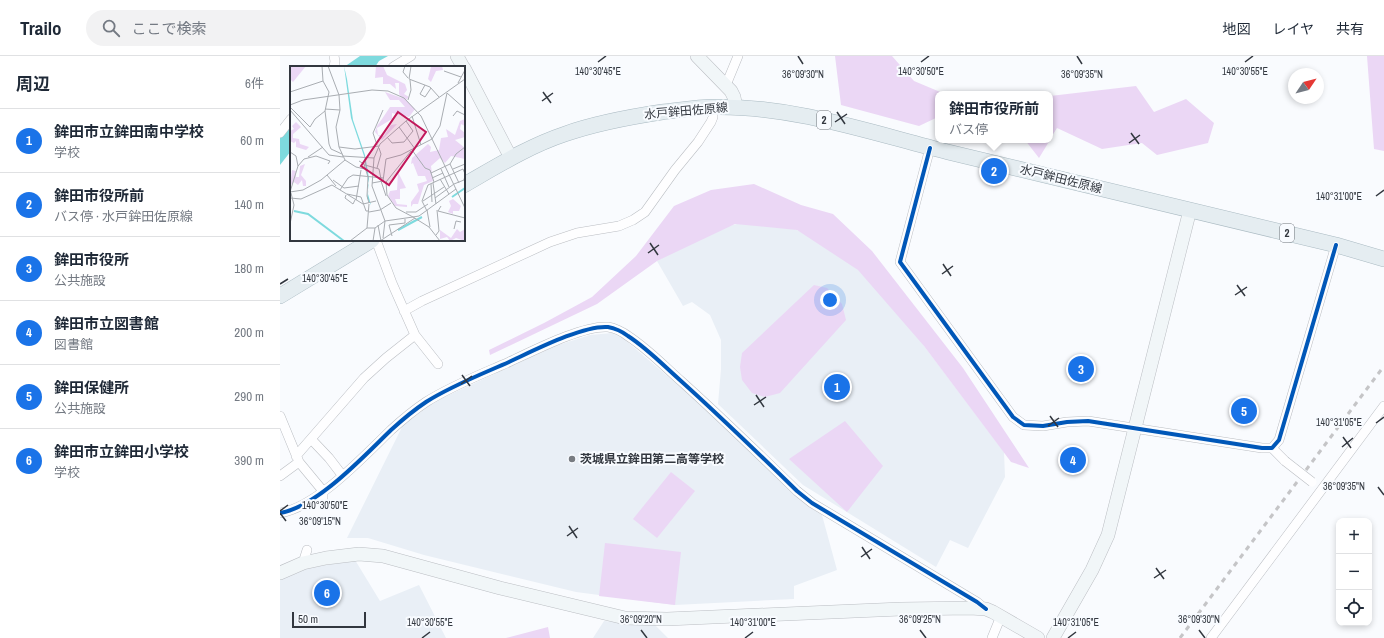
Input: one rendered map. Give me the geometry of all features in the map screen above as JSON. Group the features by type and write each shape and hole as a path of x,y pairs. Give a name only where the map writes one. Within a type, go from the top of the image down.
{"main road":[{"name":"水戸鉾田佐原線","path":"465,184 511,158 564,134 602,123 647,114 713,107 761,109 826,121 930,148 1336,245 1384,259"},
{"path":"280,296 370,241"}],"street":[{"path":"334,56 334,66"},
{"path":"395,66 411,56"},
{"path":"457,56 463,66"},
{"path":"697,56 726,84 734,97 736,107"},
{"path":"726,84 738,56"},
{"path":"465,70 511,158"},
{"path":"404,311 422,301 550,242 577,232 619,226 633,220 645,212 675,170 698,142 711,122 713,117 713,107"},
{"path":"280,133 290,120"},
{"path":"930,148 900,262 1013,417 1024,425 1043,426 1067,422 1088,421 1262,448 1272,448 1285,461 1322,489"},
{"path":"1053,638 1092,570 1108,534 1190,210"},
{"path":"376,241 415,335 438,364"},
{"path":"1272,448 1279,440 1336,245"},
{"path":"280,513 299,507 323,491 412,412 442,392 575,333 608,327 627,334 641,345 702,400 797,491 812,503 977,602 986,609 1038,638"},
{"path":"280,476 297,459 311,439 364,378 415,335"},
{"path":"1211,638 1384,406"},
{"path":"280,416 297,459 323,491 323,504"},
{"path":"311,439 329,458 342,475"},
{"path":"303,563 307,550"},
{"path":"280,573 303,563 326,558 349,555 384,556 507,590 625,618 675,619 908,609 986,609"},
{"path":"992,638 1001,616"}],"shaded area":[{"path":"835,56 892,56 914,81 938,91 935,91 935,118 919,126 841,105"},
{"path":"1367,56 1384,56 1384,151 1374,149"},
{"path":"1136,86 1154,112 1186,99 1214,123 1208,143 1157,155 1142,143 1102,149 1057,128 1053,134 1053,96"},
{"path":"1027,143 1048,143 1039,158"},
{"path":"754,184 801,205 833,214 872,251 963,368 1029,468 1011,462 924,346 858,270 797,230 735,224 657,261 597,304 490,355 489,350 592,297 636,256 674,206 711,190"},
{"path":"754,220 788,226 823,242 879,286 1004,452 1005,477 968,548 950,540 936,567 803,485 718,404 721,369 721,340 710,315 692,302 683,306 657,261 696,238 720,228"},
{"path":"814,285 827,288 842,304 846,320 780,393 765,397 752,393 742,380 740,367 742,353"},
{"name":"茨城県立鉾田第二高等学校","path":"612,333 624,339 699,403 794,493 822,515 837,570 794,586 794,599 675,605 576,592 424,555 368,538 347,538 403,425 436,401 555,346 590,335"},
{"path":"845,421 883,466 847,512 789,459"},
{"path":"671,472 695,491 657,538 633,519"},
{"path":"605,543 681,552 675,605 599,596"},
{"path":"355,560 380,601 419,585 446,638 280,638 280,579 308,568"},
{"path":"604,621 655,625 668,638 593,638"},
{"path":"548,627 550,638 506,638"}],"water":[{"path":"360,56 388,56 379,61 376,66 345,66"},
{"path":"290,124 290,152 280,165 280,138"}],"railway":[{"path":"1180,638 1384,366"}],"cycle path":[{"path":"930,148 900,262 1013,417 1024,425 1043,426 1067,422 1088,421 1262,448 1272,448 1279,440 1336,245"},
{"path":"280,513 294,509 324,491 354,466 399,423 417,408 436,396 467,380 572,334 598,327 608,327 624,333 649,352 797,491 812,503 977,602 986,609"}],"place":[{"name":"鉾田市役所前","path":"994,171"},
{"name":"鉾田市役所","path":"1081,369"},
{"name":"鉾田市立鉾田南中学校","path":"837,387"},
{"name":"鉾田保健所","path":"1244,411"},
{"name":"茨城県立鉾田第二高等学校","path":"572,459"},
{"name":"鉾田市立図書館","path":"1073,460"},
{"name":"鉾田市立鉾田小学校","path":"327,593"}]}
